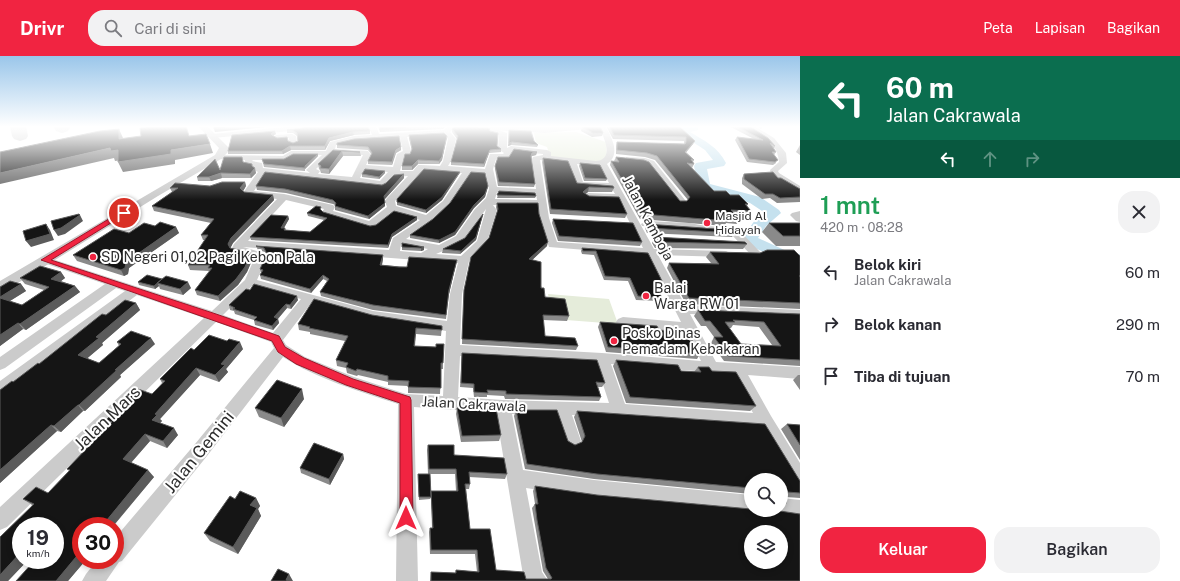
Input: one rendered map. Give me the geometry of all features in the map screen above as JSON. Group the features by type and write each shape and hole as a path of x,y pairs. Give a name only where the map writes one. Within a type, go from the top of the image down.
{"street":[{"path":"0,288 173,183 218,158 224,150"},
{"path":"352,180 355,179 370,150"},
{"path":"249,159 248,163 259,165 258,170 263,171 292,172 312,176 382,184 392,171 397,170 401,154 406,154 408,150"},
{"path":"443,168 447,161 449,150"},
{"path":"423,256 438,248 450,244 460,237 477,211 488,203 491,198 492,189 489,172 493,156 505,156 508,152 505,150"},
{"path":"534,150 547,152 547,158"},
{"path":"610,150 591,164 547,158 538,158 536,161 541,203 548,218 553,245 651,252 756,254 733,230 623,223"},
{"name":"Jalan Kamboja","path":"613,150 615,186 712,367"},
{"path":"620,150 651,162 682,202"},
{"path":"779,150 782,154 783,163 774,170 774,173 800,191"},
{"path":"218,158 285,158 291,153 330,152 365,153 367,155"},
{"path":"312,176 316,171 310,170 330,152"},
{"path":"572,162 579,184 615,186"},
{"path":"362,167 415,174"},
{"path":"392,208 390,201 392,196 422,167 489,172"},
{"path":"394,254 397,240 428,219 446,203 468,170"},
{"path":"263,171 251,183 248,193 284,197 330,208 327,212 372,225 392,208"},
{"path":"173,183 189,184"},
{"path":"492,189 540,192"},
{"path":"588,196 621,197"},
{"path":"284,197 239,244 237,251 260,255 261,257 250,282 333,303 373,315 453,327"},
{"path":"488,203 541,203"},
{"path":"450,404 456,294 464,260 475,250 485,236 491,213 488,203"},
{"path":"392,208 428,219"},
{"path":"800,214 795,215 800,219"},
{"path":"643,237 659,238"},
{"path":"397,240 438,248"},
{"path":"730,242 745,243"},
{"path":"239,244 464,260"},
{"name":"Jalan Cakrawala","path":"45,260 213,316 279,344 300,361 350,382 406,400 503,407 620,410 765,421"},
{"name":"Jalan Mars","path":"0,520 250,282"},
{"path":"0,364 114,283"},
{"path":"0,389 135,290"},
{"name":"Jalan Gemini","path":"124,543 201,450 279,344 309,298"},
{"path":"681,309 800,314"},
{"path":"623,322 690,327"},
{"path":"453,350 602,358 800,373"},
{"path":"602,358 620,410"},
{"path":"737,369 765,421 800,479"},
{"path":"406,400 407,581"},
{"path":"503,407 533,577 537,581"},
{"path":"562,408 573,441"},
{"path":"516,478 594,489 744,503"},
{"path":"788,508 800,509"},
{"path":"93,581 103,569"}],"green space":[{"path":"548,150 606,150 607,159 592,162 548,157"},
{"path":"548,294 609,299 618,324 553,319"}],"building":[{"path":"7,150 99,150 0,173 0,152"},
{"path":"118,150 171,150 171,154 118,162"},
{"path":"228,150 283,150 282,151"},
{"path":"332,150 340,150 360,152 342,151 329,169 320,168 321,166 318,164"},
{"path":"370,150 396,150 392,162 368,161 372,153"},
{"path":"411,150 444,150 439,161 418,160 412,166 402,166 405,154 410,154"},
{"path":"454,150 490,150 484,164 451,162"},
{"path":"513,150 537,152 532,153 531,156 535,184 499,182 495,166 498,157 509,157"},
{"path":"622,150 686,150 685,152 694,160 691,159 694,164 687,163 714,191 726,191 730,195 739,195 748,204 745,204 751,211 731,210 740,219 726,219 728,221 642,214 611,161 619,162 616,157 644,160 649,162 680,201 687,201 690,197 657,156 647,153"},
{"path":"744,150 775,150 776,152 772,152 778,160 775,162 749,159"},
{"path":"293,154 318,154 305,166 305,168 264,164 262,159 284,159"},
{"path":"224,157 242,157 243,162 252,164 255,168 250,174 221,173 209,177 197,177 215,159 220,170"},
{"path":"543,158 568,161 577,183 613,186 614,188 589,187 583,192 589,196 619,197 627,214 551,209"},
{"path":"580,163 600,165 607,179 585,178"},
{"path":"365,169 385,171 379,177 362,174"},
{"path":"424,169 460,172 442,197 426,210 397,202 397,199"},
{"path":"265,172 382,185 394,175 404,174 384,196 385,203 368,216 335,206 336,203 333,200 285,189 256,186"},
{"path":"471,172 485,173 488,186 485,194 474,205 455,232 439,240 410,235 433,219 450,203"},
{"path":"773,172 778,178 781,178 800,189 800,197 780,198 773,194 765,194 744,179 744,174"},
{"path":"222,182 245,182 240,188 244,192 273,195 231,238 228,244 230,248 251,253 245,267 236,279 218,296 195,290 212,268 208,268 210,265 188,265 208,235 201,235 214,219 152,206 178,188 170,188 175,183 210,186"},
{"path":"499,191 535,193 536,196 497,195"},
{"path":"497,203 538,203 539,214 548,242 529,259 541,262 541,288 544,288 545,297 565,299 569,316 543,315 545,336 575,338 578,346 462,339 464,290 471,257 489,238 498,209"},
{"path":"316,206 321,207 320,209 323,212 370,226 376,225 394,211 417,217 392,234 388,245 250,237 271,215 288,216 281,228 285,228 284,230 310,232 327,218 307,213"},
{"path":"483,214 476,237 461,251 443,249 465,238"},
{"path":"80,215 61,228 54,230 51,221"},
{"path":"553,219 633,223 642,242 559,236"},
{"path":"160,222 176,227 126,262 125,268 121,270 73,255 114,229 129,233 144,223 155,226"},
{"path":"769,223 800,223 800,236 783,236"},
{"path":"46,224 50,234 26,241 23,231"},
{"path":"646,224 732,230 735,233 649,228"},
{"path":"655,237 745,242 747,244 658,242"},
{"path":"402,243 424,247 402,247"},
{"path":"256,246 383,255 380,265 399,267 407,267 409,257 457,260 449,290 446,315 373,305 320,292 329,279 323,275 310,289 260,275 263,270 260,269 267,254 264,248"},
{"path":"582,248 648,253 666,289 657,288 662,298 638,296 630,278 605,276 596,251 583,251"},
{"path":"767,250 794,250 800,256 800,303 689,298 669,263 719,264 710,252 760,253"},
{"path":"40,266 61,272 51,279 75,286 20,324 18,323 0,335 0,298 22,305 49,287 20,278"},
{"path":"147,275 162,279 154,286 138,282"},
{"path":"166,276 188,282 180,289 157,283"},
{"path":"10,281 21,284 0,297 0,287"},
{"path":"254,284 297,296 290,305 286,304 274,317 278,319 272,326 254,320 257,317 233,309 235,308 229,305 246,289 250,290"},
{"path":"314,299 372,315 442,326 442,330 416,328 414,346 436,347 436,344 444,344 443,363 441,363 441,388 408,387 409,381 388,380 388,376 357,369 356,371 346,367 348,363 336,360 348,336 309,328 310,327 298,324"},
{"path":"125,300 136,303 96,337 99,338 78,355 99,363 121,344 117,342 131,331 151,338 79,405 54,426 51,425 0,470 0,390 38,363 39,364 102,314 106,315"},
{"path":"698,310 800,314 800,360 728,356 714,337 723,337 710,321 705,321","holes":["733,320 764,322 781,346 741,344 725,322 735,322"]},
{"path":"600,322 657,326 659,330 684,331 690,341 693,341 700,354 608,347"},
{"path":"209,335 227,341 229,339 240,342 221,364 225,365 215,375 196,368 155,414 157,415 152,420 174,428 163,441 145,434 123,459 148,470 109,517 72,517 72,562 56,581 16,581 27,569 64,569 64,517 21,517 34,504 23,499 36,487 48,493 70,470 67,469 112,422 106,420 138,389 152,394 165,381 160,379 191,348 194,350"},
{"path":"462,353 597,360 605,383 596,382 601,397 506,394 506,391 487,390 488,393 474,392 474,384 461,383"},
{"path":"616,360 678,365 681,371 701,372 698,367 709,367 712,371 736,372 756,406 630,397"},
{"path":"277,380 302,389 281,418 255,408"},
{"path":"457,408 496,408 501,435 462,436"},
{"path":"516,410 557,410 568,441 575,445 582,442 585,436 577,411 765,424 800,481 800,493 788,492 788,473 744,473 744,487 597,474 527,464"},
{"path":"787,424 800,425 800,445"},
{"path":"314,443 343,454 329,479 300,468"},
{"path":"428,445 454,445 454,455 504,458 507,474 469,472 470,484 465,484 470,529 490,529 496,570 524,572 526,579 552,578 546,568 537,520 535,504 538,504 535,486 597,495 744,508 744,517 788,517 788,512 800,514 800,581 431,581 431,572 456,573 456,570 479,572 477,550 431,550 430,528 433,528 431,491 458,491 456,469 429,469"},
{"path":"418,474 430,474 431,497 419,497"},
{"path":"240,491 256,498 250,505 257,508 233,547 204,533 230,496 235,499"},
{"path":"12,525 12,562 0,575 0,537"},
{"path":"278,569 289,574 286,580 289,581 271,581"}],"waterway":[{"path":"712,150 720,163 700,166 704,186 755,200 774,213 760,223 749,240 787,257 800,259"}],"place":[{"name":"Masjid Al Hidayah","path":"707,223"},
{"name":"SD Negeri 01,02 Pagi Kebon Pala","path":"93,257"},
{"name":"Balai Warga RW 01","path":"646,296"},
{"name":"Posko Dinas Pemadam Kebakaran","path":"614,341"}],"route":[{"path":"124,213 45,260 213,316 276,339 281,349 300,361 350,382 406,400 406,518"}]}
